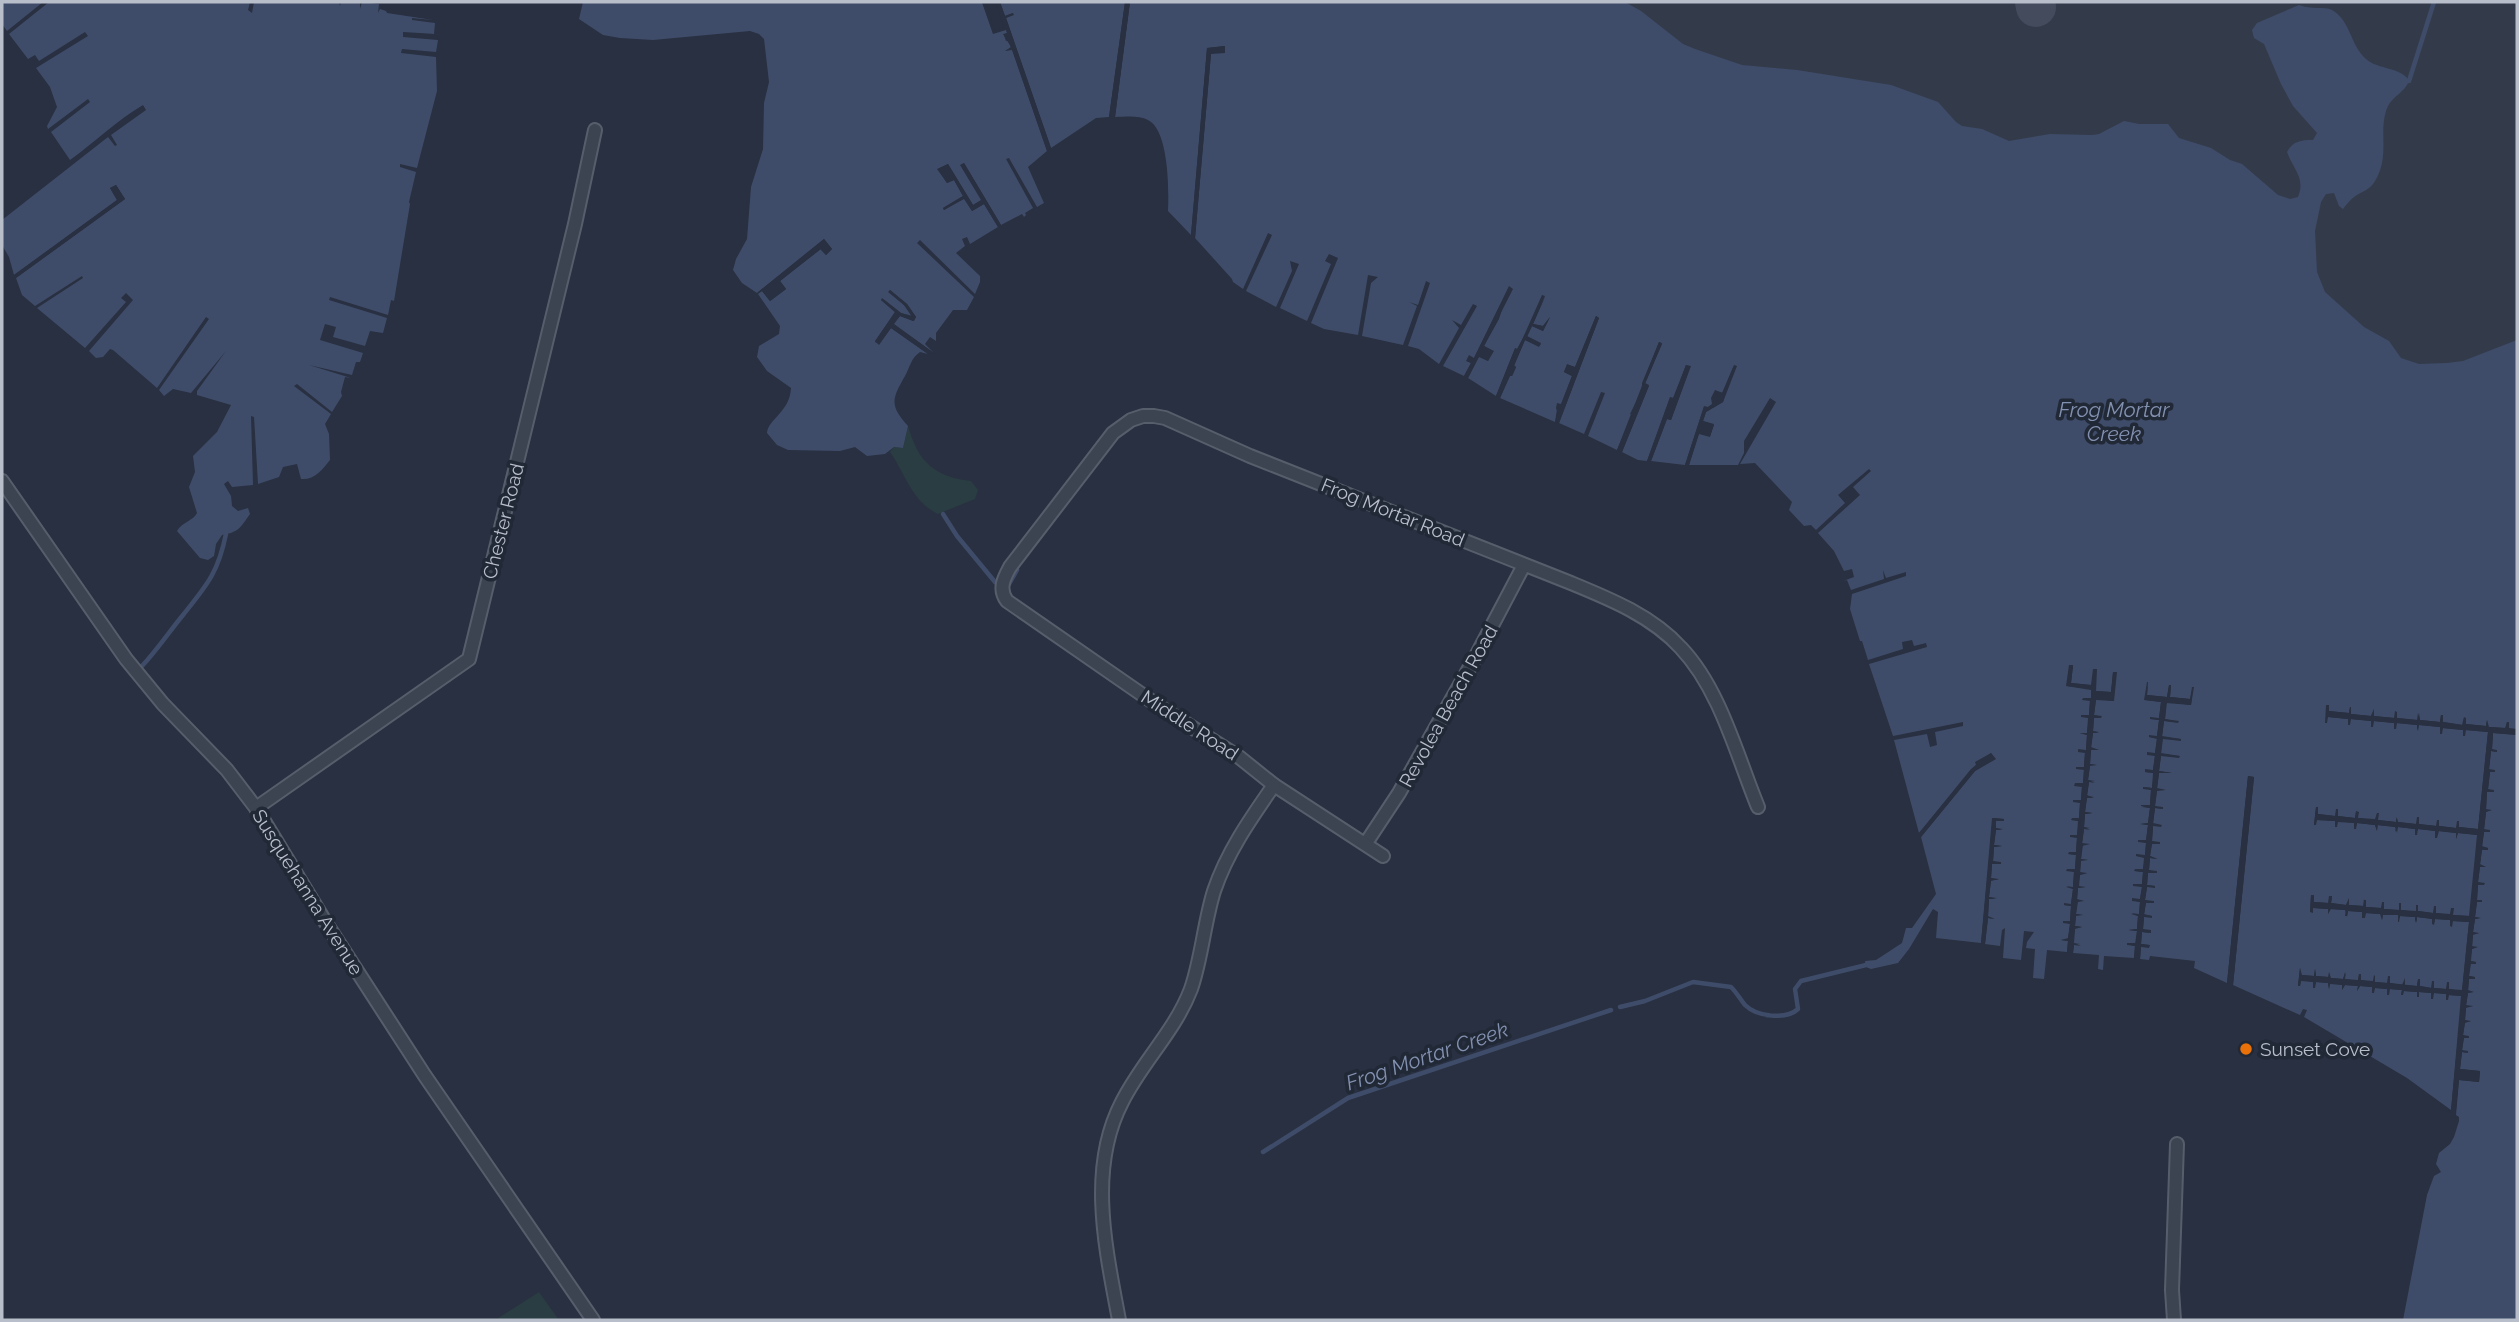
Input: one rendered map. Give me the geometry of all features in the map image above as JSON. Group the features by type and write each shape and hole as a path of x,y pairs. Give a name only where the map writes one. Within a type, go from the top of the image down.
{"street":[{"name":"Chester Road","path":"256,808 469,659 578,212 595,130"},
{"name":"Frog Mortar Road","path":"1002,590 1010,567 1105,441 1123,425 1143,416 1165,418 1250,456 1626,608 1654,625 1681,647 1712,695 1732,738 1758,807"},
{"name":"Susquehanna Avenue","path":"2,481 126,659 163,704 227,771 256,808 326,923 425,1076 593,1320"},
{"name":"Revolea Beach Road","path":"1366,843 1399,793 1482,647 1524,565"},
{"name":"Middle Road","path":"1002,590 1007,600 1160,707 1239,757 1274,785 1383,856"},
{"path":"1119,1320 1104,1243 1103,1197 1107,1141 1122,1101 1190,992 1211,901 1222,870 1244,830 1274,785"},
{"path":"2174,1320 2172,1290 2178,1144"}],"shaded area":[{"path":"1609,2 2517,2 2517,349 2432,373 2385,360 2112,132 2007,148 1714,65"}],"green space":[{"path":"908,426 923,458 947,476 971,481 978,490 975,499 938,514 915,495 890,452 894,447 903,448"},
{"path":"539,1292 559,1320 495,1320"}],"water":[{"path":"2,2 43,2 7,31 2,24"},
{"path":"49,2 250,2 248,10 252,13 254,2 339,2 340,6 341,2 360,2 360,9 362,2 379,4 378,13 380,9 387,13 433,20 412,20 435,23 434,34 403,32 403,37 438,40 436,52 402,49 401,53 436,57 437,91 417,168 400,164 400,167 416,172 394,301 391,300 388,315 330,297 329,300 387,318 383,333 370,331 365,346 333,337 336,327 325,324 320,340 363,353 360,362 356,362 352,375 309,365 351,378 345,377 342,396 332,412 297,384 294,386 331,414 325,424 329,434 330,460 318,474 310,478 301,479 297,464 283,467 279,477 258,484 254,417 251,416 253,485 232,487 228,481 224,484 231,496 232,506 238,511 248,508 250,514 239,529 222,535 216,544 214,556 208,560 200,558 177,531 197,513 189,487 195,472 193,456 217,432 231,405 197,395 197,391 226,351 191,393 173,389 164,396 159,390 209,319 206,317 157,388 113,350 110,349 103,357 96,358 89,351 133,300 126,293 121,298 126,302 85,348 37,308 83,278 82,276 35,306 22,295 16,278 125,199 116,185 110,188 117,200 14,275 2,245 2,220 108,137 117,145 111,135 146,110 143,105 133,111 70,160 51,132 90,102 88,99 48,129 57,107 50,87 36,68 88,36 85,32 39,61 35,55 28,59 9,34"},
{"path":"583,2 982,2 993,33 1006,29 1007,33 1004,35 1011,48 1005,51 1012,49 1047,151 1028,167 1044,203 1037,207 1009,158 1006,159 1033,208 1025,213 1024,217 1022,214 1001,225 964,163 961,165 982,200 973,205 948,164 938,169 947,183 954,180 963,196 943,208 944,210 964,198 972,211 984,204 998,227 970,244 967,237 962,239 965,246 956,253 980,276 975,294 920,240 917,243 974,297 967,310 953,310 936,333 936,341 930,337 925,344 934,353 893,324 900,316 914,321 916,317 907,304 890,290 912,317 881,300 895,312 875,342 879,344 891,328 928,354 920,352 915,357 895,396 895,407 908,426 903,448 894,447 885,454 867,456 855,447 840,451 788,450 777,445 767,433 771,423 787,403 791,388 767,371 757,357 759,346 779,334 780,326 758,294 762,291 770,301 786,289 780,281 821,249 826,255 832,249 824,239 757,293 742,283 733,270 747,239 751,187 763,149 764,103 769,82 764,39 750,31 653,40 603,35 579,19"},
{"path":"1000,2 1125,2 1109,117 1096,118 1051,148 1006,18 1013,13 1005,16"},
{"name":"Frog Mortar Creek","path":"1130,2 1625,2 1683,44 1695,49 1742,65 1797,70 1891,85 1938,102 1962,126 1982,129 2009,141 2050,134 2099,134 2124,121 2168,124 2179,138 2211,148 2242,164 2278,195 2290,199 2298,197 2300,184 2287,152 2298,142 2313,140 2317,133 2293,106 2264,44 2254,38 2252,30 2257,23 2299,5 2329,9 2338,15 2366,59 2401,73 2409,81 2388,106 2382,162 2373,184 2343,209 2334,193 2326,194 2321,202 2315,231 2317,272 2325,292 2364,327 2389,341 2401,358 2419,364 2463,361 2517,340 2517,729 2508,729 2509,722 2506,728 2488,727 2487,720 2486,726 2466,724 2464,718 2463,725 2443,722 2443,715 2440,722 2420,720 2419,713 2418,720 2397,718 2397,712 2395,718 2373,716 2374,709 2371,716 2351,714 2350,707 2349,713 2328,711 2329,706 2326,706 2328,717 2348,719 2350,725 2350,719 2371,721 2371,727 2373,721 2394,723 2394,729 2396,723 2417,725 2418,731 2419,725 2440,727 2440,734 2442,728 2463,730 2465,736 2465,730 2488,732 2478,829 2459,827 2459,821 2456,828 2439,826 2439,820 2437,826 2418,824 2419,818 2416,824 2398,822 2397,818 2396,822 2378,820 2377,813 2376,820 2358,818 2358,812 2355,818 2337,816 2338,810 2335,816 2318,814 2316,807 2314,825 2317,820 2335,821 2335,827 2337,821 2355,823 2355,829 2357,823 2375,825 2377,831 2377,825 2396,827 2395,832 2398,827 2415,829 2415,835 2418,829 2436,831 2436,838 2438,831 2456,833 2456,839 2458,833 2478,835 2470,916 2453,915 2451,909 2451,915 2436,913 2436,907 2433,913 2418,911 2418,905 2416,912 2401,910 2401,904 2399,910 2383,909 2384,902 2381,908 2366,907 2366,900 2364,906 2348,905 2349,899 2346,905 2331,903 2332,897 2329,903 2314,902 2311,896 2310,912 2313,908 2328,909 2328,914 2330,909 2346,910 2345,916 2348,911 2363,912 2362,917 2365,913 2381,914 2382,920 2383,914 2398,915 2398,921 2400,916 2415,917 2415,923 2417,917 2433,919 2434,924 2435,919 2451,920 2450,926 2452,921 2469,922 2462,991 2448,989 2449,983 2446,989 2434,988 2434,981 2432,988 2420,986 2420,980 2417,986 2390,983 2389,976 2388,983 2375,982 2375,976 2373,982 2360,980 2359,974 2358,981 2345,979 2345,972 2343,979 2330,978 2329,972 2329,977 2316,976 2315,969 2314,976 2301,975 2300,968 2298,985 2300,986 2301,980 2313,982 2314,988 2316,982 2328,983 2329,989 2330,983 2343,985 2342,990 2345,985 2358,986 2357,991 2360,986 2372,987 2372,993 2375,988 2387,989 2387,994 2389,989 2402,990 2401,995 2404,991 2417,992 2417,997 2419,992 2431,993 2431,998 2434,993 2446,994 2446,1000 2448,995 2462,996 2451,1110 2407,1078 2304,1017 2307,1010 2303,1009 2300,1015 2233,985 2254,777 2248,776 2227,983 2194,968 2195,961 2150,956 2149,960 2140,959 2141,947 2149,945 2141,944 2142,932 2150,933 2143,929 2144,917 2152,916 2144,915 2146,902 2153,903 2145,900 2147,887 2155,886 2147,885 2148,872 2157,873 2149,870 2150,858 2157,859 2150,856 2152,843 2160,844 2152,841 2153,826 2162,826 2153,824 2155,808 2163,809 2155,806 2157,790 2165,790 2157,789 2159,773 2172,773 2159,771 2161,756 2179,756 2161,754 2162,739 2181,739 2162,737 2164,721 2178,722 2165,719 2167,702 2191,705 2193,687 2190,699 2170,697 2169,685 2167,697 2147,695 2148,683 2145,700 2161,702 2159,718 2151,719 2159,720 2157,736 2149,737 2157,738 2155,753 2147,754 2155,755 2153,770 2145,772 2154,773 2152,788 2144,787 2151,790 2150,805 2142,807 2150,808 2148,823 2141,824 2148,825 2146,841 2138,840 2146,843 2145,855 2137,856 2145,857 2143,870 2135,871 2143,872 2142,885 2134,884 2142,887 2140,899 2132,900 2140,902 2139,914 2131,914 2138,916 2137,929 2129,930 2137,931 2135,944 2127,944 2135,946 2134,958 2104,956 2103,970 2098,969 2099,955 2073,953 2074,945 2080,944 2073,943 2075,928 2082,927 2075,926 2076,915 2083,915 2076,914 2077,901 2084,900 2077,900 2078,888 2085,887 2078,887 2080,875 2087,873 2080,873 2081,860 2088,860 2081,859 2083,845 2089,844 2082,844 2084,829 2090,828 2084,827 2085,814 2092,813 2085,812 2087,797 2094,797 2087,796 2089,782 2095,781 2088,780 2090,765 2096,765 2090,764 2091,749 2099,750 2091,748 2093,733 2099,733 2093,731 2094,717 2101,717 2094,715 2096,699 2114,701 2113,672 2111,692 2095,691 2091,685 2071,683 2073,666 2070,665 2067,686 2092,689 2091,698 2083,700 2090,700 2089,715 2082,715 2089,718 2087,733 2080,733 2087,735 2086,750 2078,752 2085,752 2084,767 2077,767 2084,769 2083,784 2075,786 2082,786 2081,801 2074,800 2080,803 2079,818 2072,820 2079,821 2077,835 2070,837 2077,837 2076,852 2069,854 2076,855 2075,870 2067,869 2074,872 2073,887 2066,887 2073,889 2071,904 2064,905 2071,906 2070,922 2063,921 2070,924 2068,939 2061,940 2068,941 2067,952 2047,950 2044,979 2033,978 2035,949 2026,948 2034,932 2024,931 2021,960 2003,958 2005,928 2002,930 2000,946 1985,944 1988,918 1994,919 1988,917 1989,899 1996,899 1989,897 1991,880 1999,880 1991,878 1992,864 2000,864 1993,861 1994,847 2002,846 1994,845 1996,829 2003,829 1995,828 1996,820 2004,819 1993,818 1981,943 1936,938 1938,912 1933,909 1898,963 1871,969 1866,967 1865,961 1876,960 1902,943 1906,928 1912,928 1936,894 1921,837 1975,771 1995,759 1991,753 1971,769 1919,833 1894,740 1927,734 1930,747 1937,745 1935,732 1963,726 1963,722 1893,736 1869,664 1927,647 1926,643 1914,646 1912,640 1902,642 1903,649 1868,660 1850,609 1852,594 1906,576 1906,572 1886,578 1883,570 1884,579 1851,590 1847,580 1843,581 1854,577 1852,569 1844,571 1834,551 1818,533 1860,495 1853,487 1871,471 1869,469 1838,495 1845,503 1816,530 1811,525 1804,526 1789,510 1792,502 1755,463 1740,464 1776,402 1770,398 1744,441 1744,453 1738,465 1689,465 1699,433 1710,436 1714,425 1703,421 1706,412 1723,402 1734,365 1722,393 1715,391 1713,404 1704,407 1685,465 1651,461 1667,419 1671,420 1690,367 1686,365 1673,398 1670,398 1647,461 1638,460 1622,452 1649,386 1645,384 1662,344 1659,342 1617,450 1588,436 1605,393 1601,392 1584,434 1559,423 1599,318 1596,316 1575,367 1567,365 1564,372 1572,376 1557,409 1555,422 1500,398 1516,367 1514,366 1525,340 1539,346 1541,344 1527,337 1532,326 1543,331 1550,317 1543,326 1533,324 1545,297 1515,349 1496,396 1468,378 1479,356 1488,361 1493,351 1484,346 1499,319 1509,287 1474,358 1467,361 1471,363 1464,376 1443,366 1477,306 1473,304 1461,325 1452,320 1459,328 1439,364 1419,349 1408,346 1430,283 1426,281 1418,305 1409,302 1417,306 1403,345 1362,336 1371,283 1378,277 1368,275 1358,335 1324,329 1311,323 1338,258 1329,254 1325,261 1331,264 1307,321 1280,308 1299,264 1290,261 1292,271 1276,307 1246,291 1272,235 1268,233 1243,289 1233,282 1195,238 1211,53 1225,46 1207,48 1191,235 1168,211 1164,148 1155,126 1140,117 1115,117"},
{"path":"2493,733 2517,735 2517,1320 2403,1320 2427,1195 2434,1176 2441,1172 2436,1164 2439,1153 2450,1144 2459,1121 2456,1115 2459,1080 2479,1082 2480,1071 2460,1069 2462,1052 2467,1053 2462,1050 2464,1037 2469,1038 2463,1035 2465,1022 2471,1022 2465,1020 2466,1007 2473,1007 2466,1006 2468,993 2473,992 2468,991 2469,978 2475,977 2469,976 2470,964 2476,962 2470,961 2472,949 2477,947 2472,947 2473,934 2479,934 2473,932 2475,919 2480,918 2475,917 2477,902 2482,902 2477,900 2478,884 2484,885 2478,882 2480,866 2486,867 2480,865 2482,849 2488,850 2482,847 2484,832 2489,832 2484,830 2486,812 2491,810 2486,810 2487,791 2493,792 2488,789 2490,772 2495,772 2489,770 2491,751 2497,752 2492,749"}],"pier":[{"path":"982,2 985,2 995,31 1004,27 995,2 1000,2 1005,16 1014,15 1006,18 1051,148 1047,151 1012,50 1005,51 1011,47 1003,34 1007,33 1006,30 993,34"},
{"path":"1125,2 1130,2 1115,117 1109,117"},
{"path":"1225,46 1225,53 1211,54 1195,238 1191,235 1207,48"},
{"path":"964,163 1001,225 998,227 984,204 972,211 964,199 944,210 943,208 963,196 954,180 947,183 937,169 948,164 973,205 981,200 960,165"},
{"path":"116,185 125,199 16,278 14,275 117,200 110,188"},
{"path":"824,239 832,249 826,255 820,249 780,281 786,289 770,301 762,291 757,293"},
{"path":"1509,286 1513,289 1484,346 1494,351 1488,361 1479,357 1468,378 1464,376 1471,363 1466,361 1469,355 1474,358"},
{"path":"890,290 907,304 916,317 913,321 900,316 894,324 934,353 928,354 891,328 879,345 875,341 895,312 882,298 901,313 913,316 888,292"},
{"path":"1542,295 1545,296 1533,324 1543,326 1550,317 1543,331 1532,326 1527,336 1541,343 1539,347 1525,340 1514,365 1516,367 1500,398 1496,396 1515,348 1518,349"},
{"path":"1596,316 1599,318 1559,423 1555,422 1558,414 1557,403 1561,404 1572,376 1564,372 1567,364 1575,367"},
{"path":"1659,342 1662,343 1645,383 1649,385 1622,452 1617,450"},
{"path":"1686,365 1691,366 1671,420 1667,419 1651,461 1647,461 1670,397 1674,398"},
{"path":"1734,365 1737,366 1723,402 1706,412 1703,421 1714,424 1710,437 1699,434 1689,465 1685,465 1704,406 1712,404 1711,398 1715,390 1723,393"},
{"path":"2069,665 2073,665 2071,683 2091,685 2093,669 2097,669 2096,691 2111,692 2113,672 2117,672 2114,701 2096,700 2094,715 2102,716 2094,718 2093,731 2099,732 2093,733 2091,747 2099,750 2091,750 2090,764 2097,765 2090,766 2088,780 2095,783 2089,782 2087,795 2094,798 2087,798 2085,812 2093,813 2085,814 2084,827 2090,830 2084,829 2082,843 2090,844 2082,846 2081,859 2088,860 2081,861 2080,872 2087,873 2080,875 2079,886 2086,887 2078,888 2077,899 2084,901 2078,902 2076,914 2083,915 2076,916 2075,926 2082,927 2075,929 2074,943 2081,946 2074,945 2073,953 2067,952 2068,941 2061,940 2068,938 2070,924 2063,921 2070,921 2071,906 2064,903 2071,904 2073,889 2066,886 2073,887 2074,872 2066,871 2075,869 2076,855 2068,854 2076,852 2077,838 2070,835 2077,835 2078,821 2071,820 2079,818 2080,803 2073,800 2081,800 2082,787 2074,786 2075,783 2083,783 2084,770 2076,767 2084,767 2085,753 2078,752 2078,749 2086,750 2087,735 2080,733 2087,733 2088,718 2081,715 2089,715 2090,701 2082,700 2091,698 2091,690 2066,686"},
{"path":"2147,682 2147,695 2167,697 2171,685 2170,697 2190,699 2194,687 2191,705 2166,703 2165,719 2179,721 2164,721 2162,736 2181,741 2163,739 2161,753 2180,756 2161,756 2159,771 2172,773 2159,773 2157,788 2166,790 2157,791 2155,806 2163,809 2155,808 2153,823 2162,825 2153,826 2152,841 2160,844 2152,844 2150,856 2158,859 2150,858 2149,870 2157,873 2148,873 2147,885 2155,888 2147,887 2145,900 2154,903 2146,903 2144,914 2152,918 2144,917 2143,929 2151,930 2151,933 2142,932 2141,944 2150,945 2149,948 2141,947 2140,959 2134,958 2135,946 2127,945 2136,943 2137,931 2128,930 2137,929 2138,916 2131,913 2139,914 2140,902 2132,901 2132,898 2140,899 2142,887 2133,884 2142,884 2143,872 2134,871 2143,869 2144,858 2136,854 2145,855 2146,843 2138,840 2146,840 2148,825 2140,824 2148,823 2150,808 2141,805 2150,805 2151,790 2143,787 2152,788 2153,773 2145,772 2145,769 2153,770 2155,756 2147,755 2147,752 2155,753 2157,739 2149,735 2157,736 2159,720 2150,717 2159,718 2161,702 2144,700"},
{"path":"2326,705 2329,705 2329,711 2349,713 2351,707 2351,714 2371,716 2374,709 2374,716 2394,718 2395,711 2397,718 2417,720 2418,713 2420,720 2440,722 2443,715 2443,722 2462,725 2464,717 2466,724 2486,726 2487,720 2489,727 2505,728 2509,722 2509,728 2517,729 2517,735 2493,733 2492,749 2497,752 2491,751 2489,769 2495,772 2490,772 2488,789 2494,792 2487,792 2486,809 2492,810 2486,812 2484,829 2490,832 2484,832 2482,846 2488,850 2482,850 2480,864 2486,867 2480,867 2478,882 2485,883 2478,885 2477,900 2482,902 2477,902 2475,917 2481,918 2475,919 2473,932 2479,933 2473,935 2472,946 2478,947 2472,949 2471,961 2476,964 2471,964 2469,976 2475,979 2469,979 2468,990 2474,992 2468,993 2466,1005 2473,1006 2466,1008 2465,1020 2471,1021 2465,1023 2463,1035 2469,1038 2464,1038 2462,1050 2468,1053 2462,1052 2460,1069 2480,1071 2479,1082 2459,1080 2455,1119 2452,1113 2445,1110 2451,1111 2461,996 2449,995 2446,1000 2446,994 2434,993 2431,999 2431,993 2419,992 2417,997 2417,992 2404,991 2401,995 2402,990 2390,989 2387,995 2387,989 2375,988 2372,993 2372,987 2360,986 2357,991 2358,986 2345,985 2342,990 2342,985 2330,984 2329,989 2328,983 2316,982 2313,988 2313,982 2301,981 2298,986 2300,968 2302,975 2314,976 2315,969 2316,976 2328,977 2329,972 2331,978 2343,979 2346,972 2345,979 2358,980 2361,974 2361,980 2373,981 2374,975 2375,982 2387,983 2390,976 2390,983 2402,985 2405,978 2405,985 2417,986 2420,979 2420,986 2431,988 2434,981 2434,988 2446,989 2449,982 2449,989 2462,990 2469,922 2453,921 2452,927 2450,920 2435,919 2434,925 2432,919 2417,917 2417,923 2415,917 2400,916 2398,922 2398,915 2383,915 2382,920 2380,914 2366,913 2365,918 2362,918 2362,912 2348,911 2347,917 2345,910 2331,909 2328,914 2328,909 2313,908 2313,913 2310,912 2311,895 2314,895 2314,902 2328,903 2329,896 2332,896 2331,903 2346,905 2349,898 2349,905 2363,906 2364,899 2366,907 2381,908 2384,902 2384,909 2399,910 2401,903 2401,910 2416,911 2418,905 2418,911 2433,913 2436,906 2436,913 2450,914 2451,908 2454,908 2453,915 2469,916 2477,835 2458,833 2456,839 2456,833 2439,831 2435,838 2435,831 2418,829 2415,835 2415,829 2398,827 2397,833 2395,827 2378,825 2377,831 2375,825 2357,823 2356,829 2354,823 2338,822 2335,827 2335,821 2317,820 2314,825 2318,807 2318,814 2335,816 2338,809 2338,816 2355,818 2356,811 2359,812 2358,818 2375,819 2379,813 2378,820 2396,822 2396,817 2398,822 2416,824 2419,817 2419,824 2436,826 2439,820 2439,826 2456,828 2459,821 2459,827 2478,829 2488,732 2466,730 2463,736 2463,730 2443,728 2440,734 2440,727 2419,725 2417,731 2417,725 2397,723 2394,729 2394,723 2374,721 2371,727 2371,721 2351,719 2348,725 2348,719 2328,717 2325,723"},
{"path":"1991,753 1996,759 1975,771 1921,837 1919,833 1976,765 1975,762"},
{"path":"2248,776 2254,777 2233,985 2227,983"},
{"path":"1992,818 2004,821 1996,821 1996,828 2003,830 1996,830 1994,845 2002,846 1994,847 1993,861 2001,864 1992,864 1991,878 1999,879 1991,881 1989,897 1997,898 1989,899 1988,916 1995,919 1988,918 1985,944 1981,943"}],"waterway":[{"name":"Frog Mortar Creek","path":"2409,81 2434,2"},
{"path":"943,514 957,536 995,582"},
{"name":"Frog Mortar Creek","path":"142,666 205,586 215,569 226,534"},
{"path":"1008,586 1017,570"},
{"name":"Frog Mortar Creek","path":"1620,1007 1645,1001 1693,982 1731,987 1750,1009 1772,1016 1786,1015 1798,1009 1795,989 1801,981 1866,965"},
{"name":"Frog Mortar Creek","path":"1263,1152 1348,1098 1611,1010"}],"taxiway":[{"path":"2035,2 2036,7"}],"place":[{"name":"Sunset Cove","path":"2246,1049"}]}
